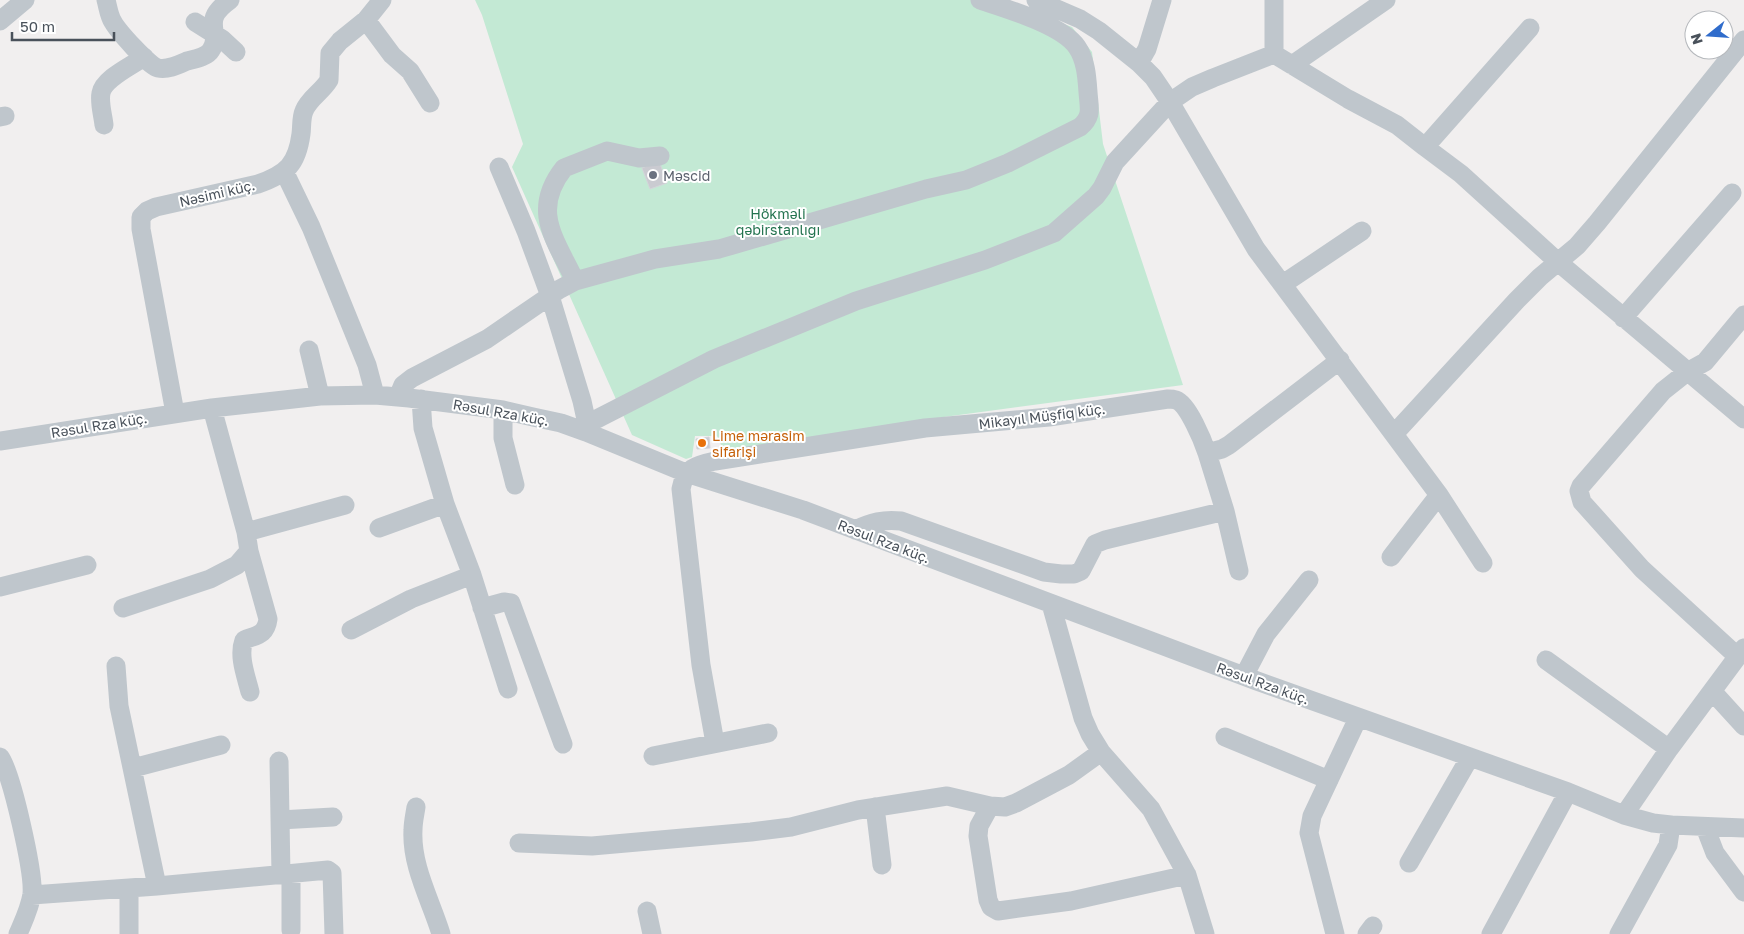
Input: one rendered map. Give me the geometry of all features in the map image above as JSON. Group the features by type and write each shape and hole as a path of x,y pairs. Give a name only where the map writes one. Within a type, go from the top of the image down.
{"street":[{"path":"0,21 25,0"},
{"path":"106,0 112,20 144,58 156,68 167,68 206,55 212,50 213,19 216,12 230,0"},
{"name":"Nəsimi küç.","path":"174,413 141,229 141,217 147,211 156,207 258,184 284,172 294,161 298,152 303,113 308,104 329,80 330,53 340,41 366,20 382,0"},
{"path":"398,397 403,385 412,378 487,339 575,281 655,259 719,249 926,189 966,180 1008,163 1080,127 1087,121 1090,113 1087,77 1078,48 1058,30 980,0"},
{"path":"1036,0 1099,31 1139,63 1153,77 1170,102 1256,248 1439,495 1483,563"},
{"path":"1139,63 1148,49 1162,0"},
{"path":"1274,0 1274,54"},
{"path":"1292,65 1386,0"},
{"path":"366,20 392,55 410,72 430,103"},
{"path":"195,22 222,39 236,52"},
{"path":"1425,147 1530,28"},
{"path":"1394,434 1517,300 1540,277 1577,246 1597,224 1744,40"},
{"path":"1274,54 1348,99 1397,125 1460,174 1558,262 1744,420"},
{"path":"499,168 526,231 550,296 582,401 586,428 714,359 856,301 985,260 1054,233 1096,196 1115,162 1170,102 1192,87 1274,54"},
{"path":"104,125 101,95 103,86 111,78 144,58"},
{"path":"575,281 550,229 546,215 547,203 564,168 607,151 639,158 660,156"},
{"path":"284,172 319,245 367,365 375,395"},
{"path":"1623,318 1732,193"},
{"path":"1283,284 1362,230"},
{"path":"1624,815 1669,749 1740,652 1642,569 1582,502 1579,491 1663,391 1687,372 1705,362 1744,314"},
{"path":"309,350 320,396"},
{"path":"1207,454 1229,445 1340,360"},
{"name":"Rəsul Rza küç.","path":"0,442 174,413 320,396 375,395 421,399 503,410 586,428 686,473 803,510 1244,676 1568,792 1624,815 1653,823 1744,828"},
{"path":"421,399 423,428 445,504 472,575 508,689"},
{"name":"Mikayıl Müşfiq küç.","path":"686,473 692,468 715,461 925,428 1049,417 1168,399 1176,400 1184,405 1207,454 1225,510 1239,571"},
{"path":"212,408 268,619 267,628 262,633 244,640 242,646 242,658 250,692"},
{"path":"503,410 503,438 514,485"},
{"path":"686,473 681,489 683,508 701,665 715,743"},
{"path":"1391,557 1439,495"},
{"path":"379,528 445,504"},
{"path":"246,532 345,505"},
{"path":"855,530 867,524 886,520 901,521 1044,572 1074,574 1081,571 1095,544 1225,510"},
{"path":"123,608 210,579 237,565 249,551"},
{"path":"0,587 88,565"},
{"path":"351,630 411,599 472,575"},
{"path":"1244,676 1266,634 1309,580"},
{"path":"482,608 504,602 511,603 563,744"},
{"path":"1051,604 1090,734 1101,752 1151,810 1187,875 1206,934"},
{"path":"1546,660 1669,749"},
{"path":"116,666 120,706 157,886"},
{"path":"1712,691 1744,726"},
{"path":"1335,934 1309,833 1312,816 1358,718"},
{"path":"653,756 768,733"},
{"path":"1225,737 1328,780"},
{"path":"133,768 220,745"},
{"path":"519,843 592,846 751,832 791,827 858,810 947,796 990,806 1005,807 1016,803 1068,774 1101,752"},
{"path":"0,757 13,790 31,871 32,895 18,934"},
{"path":"1409,862 1470,757"},
{"path":"279,761 280,820 291,930"},
{"path":"1491,934 1568,792"},
{"path":"990,806 979,826 978,836 988,900 991,907 998,911 1071,901 1187,875"},
{"path":"416,807 413,830 414,846 420,876 441,934"},
{"path":"875,807 882,864"},
{"path":"280,820 332,817"},
{"path":"1619,934 1668,845 1672,825"},
{"path":"1705,827 1715,853 1744,892"},
{"path":"32,895 157,886 328,870 332,873 334,934"},
{"path":"129,888 130,934"},
{"path":"647,911 652,934"}],"green space":[{"name":"Hökməli qəbirstanlığı","path":"475,0 1002,0 1072,27 1092,52 1103,144 1183,385 944,417 725,453 717,436 695,436 692,457 686,459 632,435 512,167 523,144 482,15"}],"building":[{"path":"659,161 667,183 650,189 642,168"},
{"path":"709,437 710,448 697,449 696,439"}],"place":[{"name":"Məscid","path":"653,175"},
{"name":"Lime mərasim sifarişi","path":"702,443"}]}
